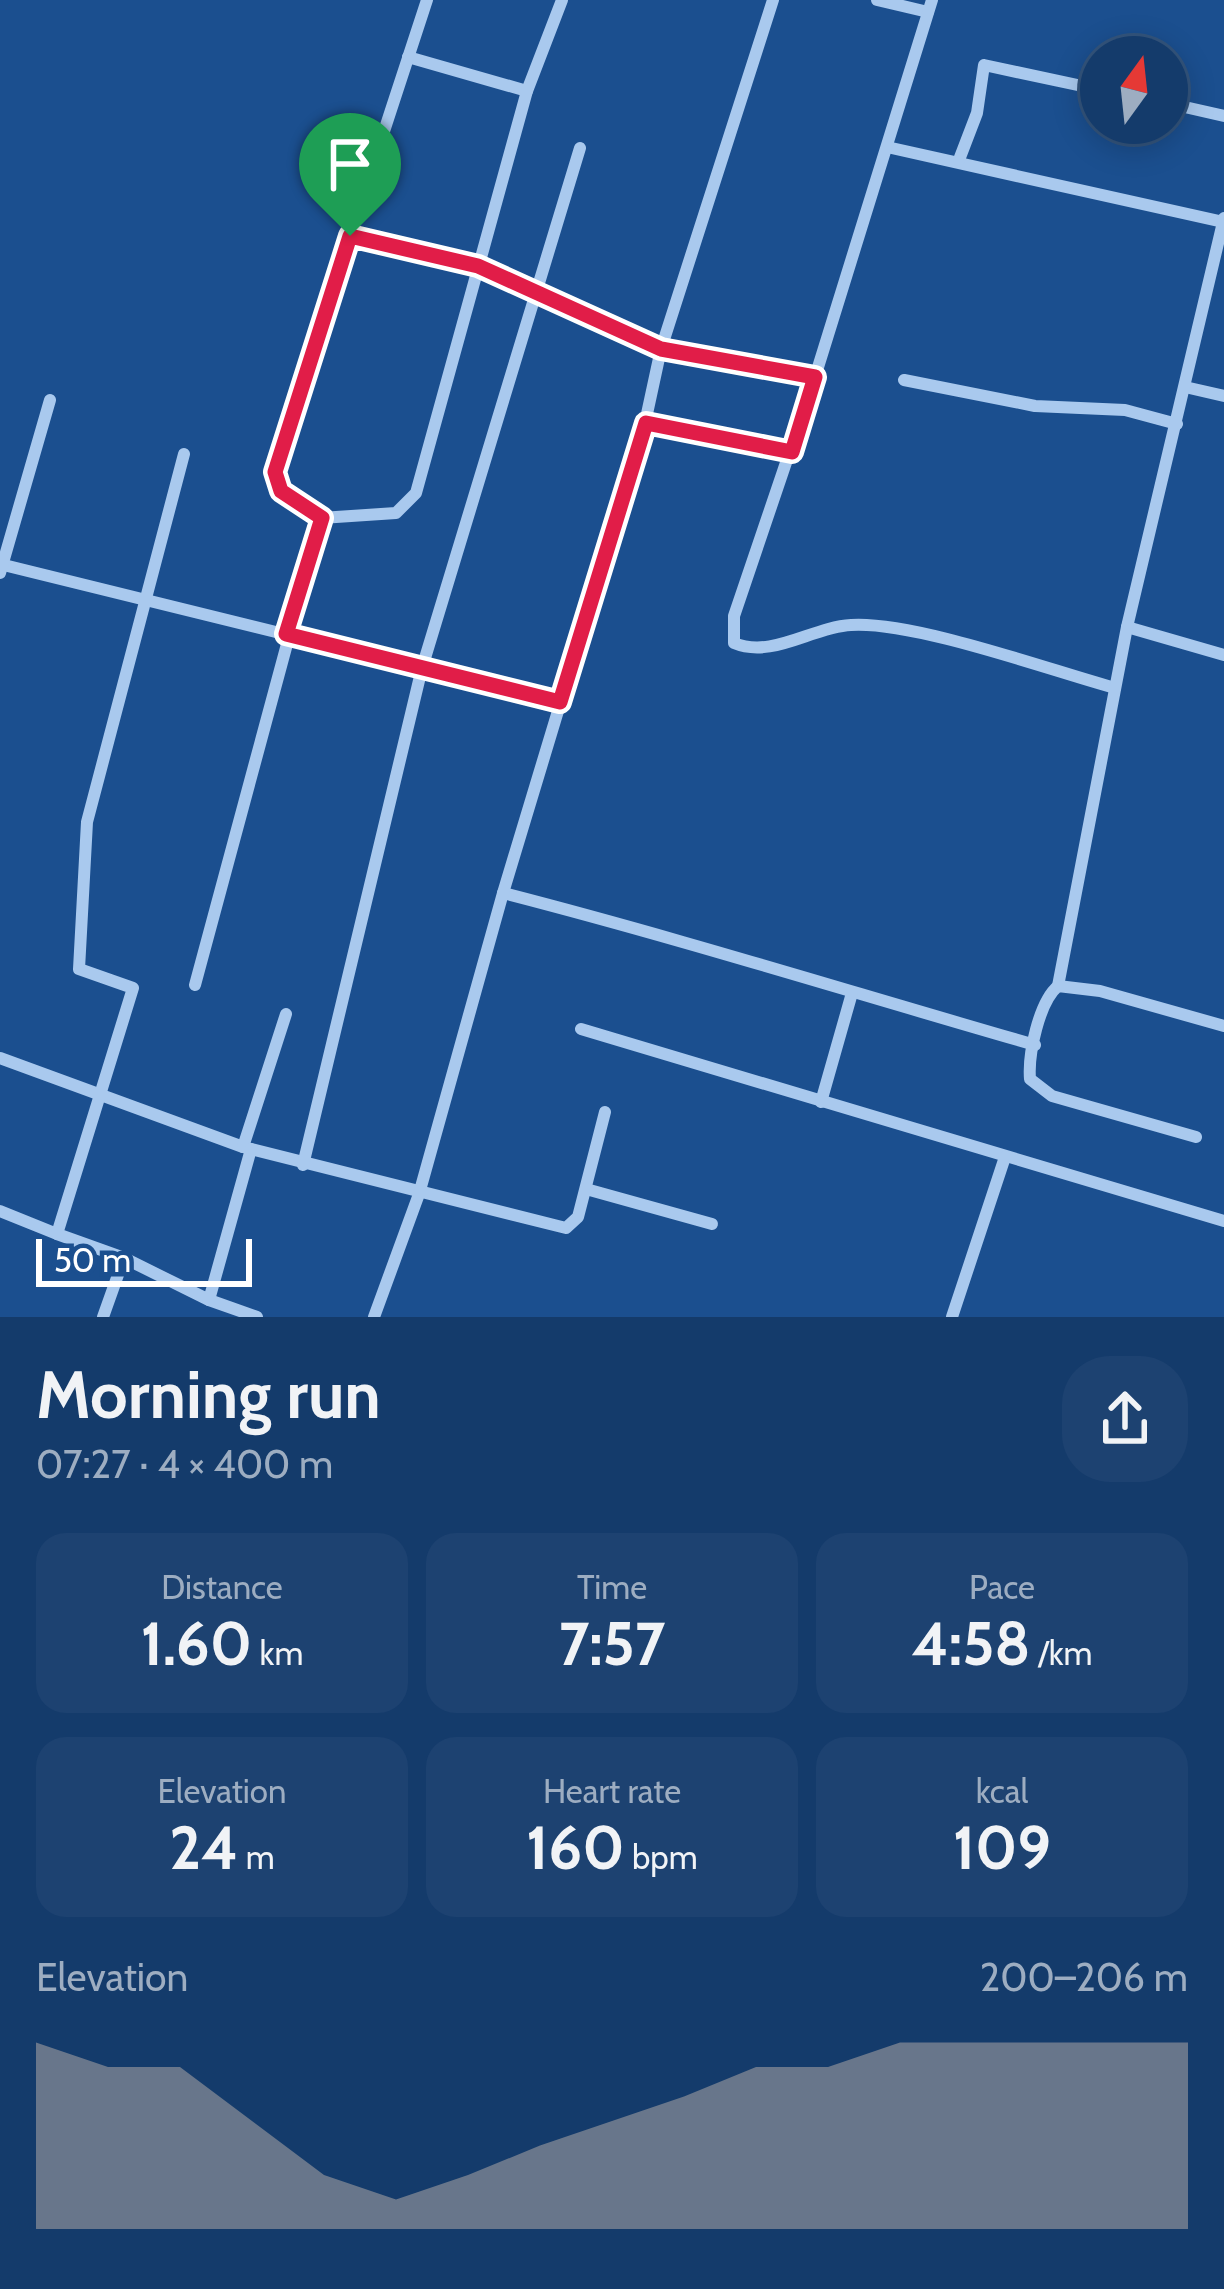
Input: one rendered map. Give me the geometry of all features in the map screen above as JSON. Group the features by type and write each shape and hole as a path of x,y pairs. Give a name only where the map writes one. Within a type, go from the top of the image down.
{"street":[{"path":"427,0 275,472 281,491 322,518 396,513 410,504 527,91 562,0"},
{"path":"374,1317 419,1194 503,893 646,423 661,349 773,0"},
{"path":"877,0 930,6 792,452 734,616 734,643 761,650 822,629 890,627 1115,688"},
{"path":"408,57 527,91"},
{"path":"958,160 976,113 983,65 1080,86"},
{"path":"1188,108 1224,116"},
{"path":"303,1165 422,668 580,148"},
{"path":"887,148 1223,220 1218,271 1184,386 1126,627 1058,986 1051,992 1029,1064 1037,1087 1196,1137"},
{"path":"350,236 478,266 661,349 815,377"},
{"path":"904,380 1035,406 1126,410 1177,424"},
{"path":"1184,386 1224,396"},
{"path":"50,400 1,567 560,702"},
{"path":"646,423 792,452"},
{"path":"57,1234 104,1096 133,988 80,969 86,822 184,454"},
{"path":"196,985 286,634 322,518"},
{"path":"1126,627 1224,655"},
{"path":"503,893 690,941 1035,1045"},
{"path":"1058,986 1100,991 1224,1027"},
{"path":"821,1102 852,993"},
{"path":"209,1300 286,1014"},
{"path":"581,1029 1224,1221"},
{"path":"0,1058 303,1165 566,1228 576,1222 605,1112"},
{"path":"952,1317 1005,1157"},
{"path":"586,1189 712,1224"},
{"path":"0,1211 124,1258 209,1300 257,1317"},
{"path":"103,1317 124,1258"}],"route":[{"path":"350,236 478,266 661,349 815,377 792,452 646,423 560,702 286,634 322,518 296,506 281,491 275,472 350,236"}]}
